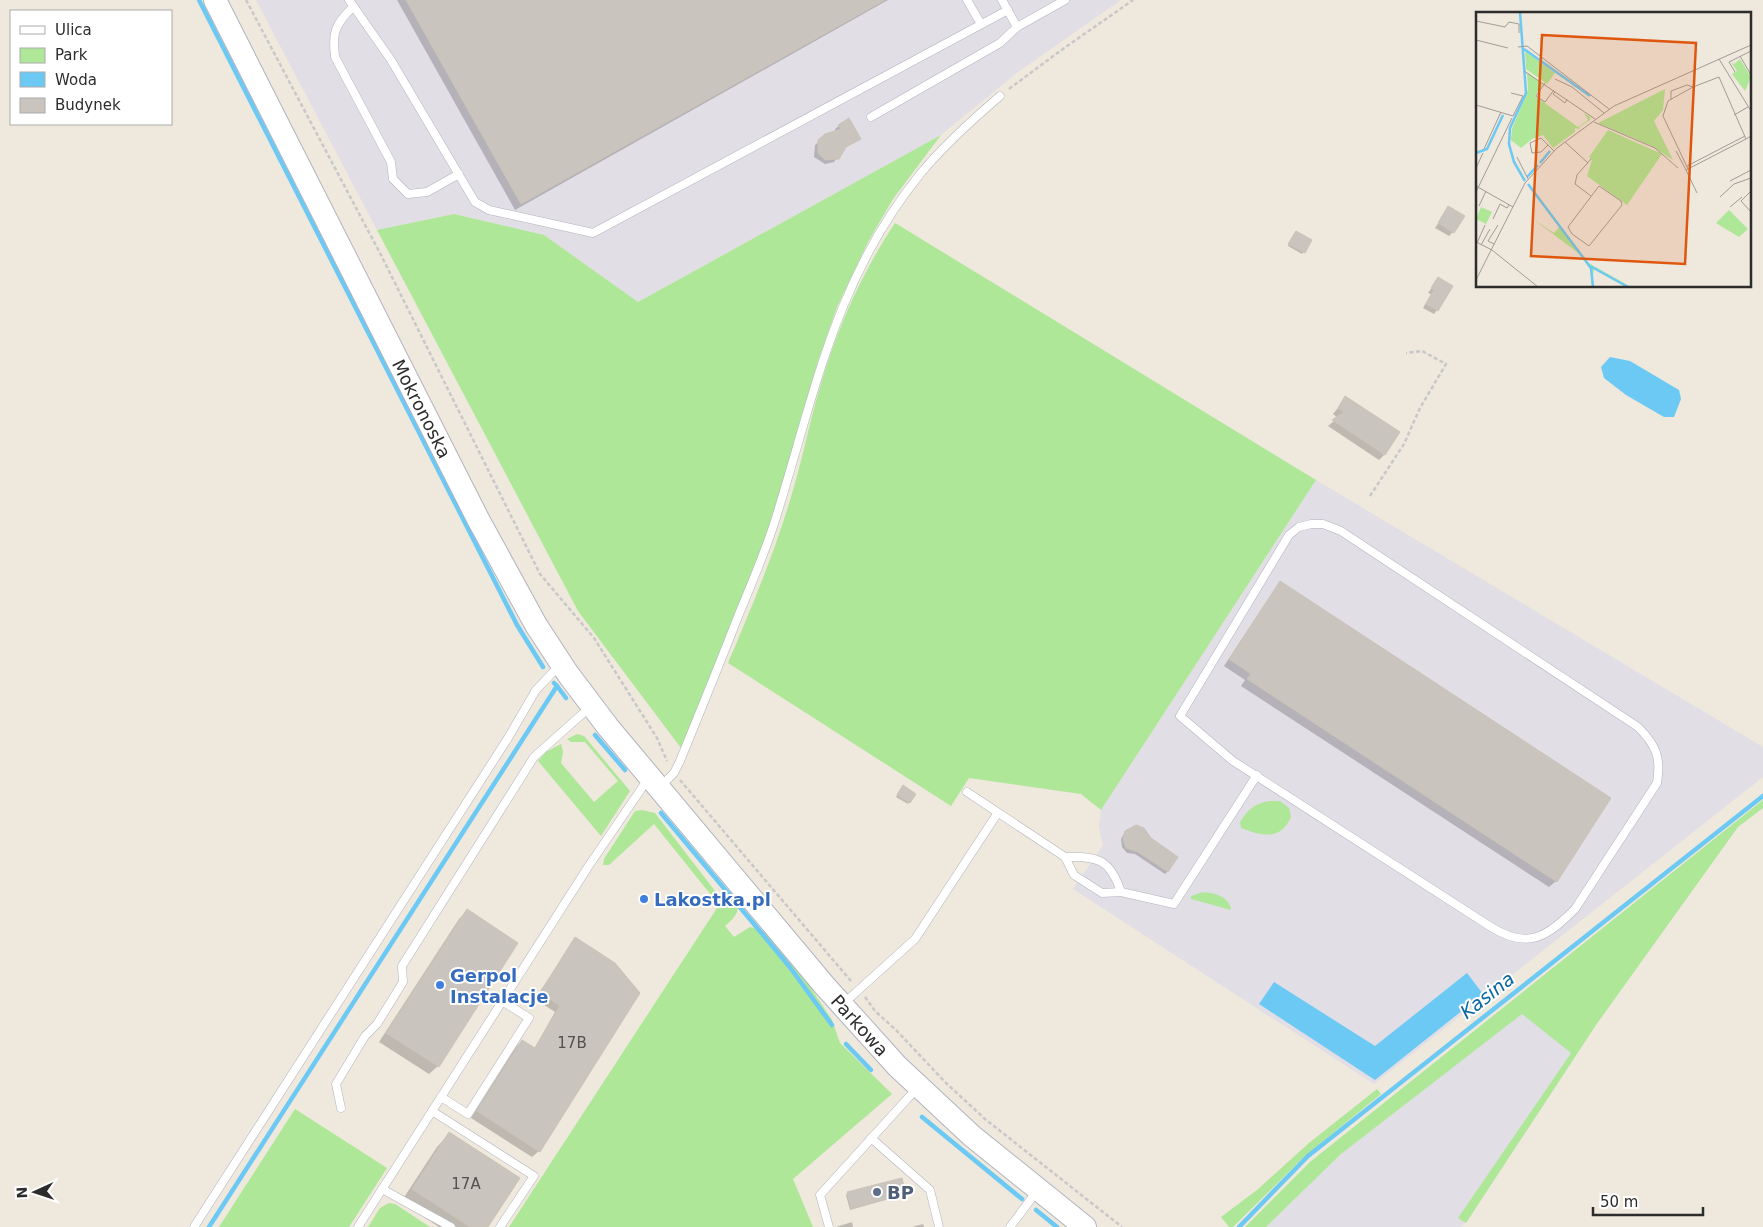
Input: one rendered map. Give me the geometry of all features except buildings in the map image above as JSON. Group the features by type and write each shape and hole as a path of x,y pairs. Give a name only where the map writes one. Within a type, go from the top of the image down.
{"main road":[{"name":"Mokronoska","path":"216,0 478,519 536,625 591,706 662,783"},
{"name":"Parkowa","path":"662,783 842,1005 918,1087 972,1136 1085,1227"}],"lane":[{"path":"968,0 981,24"},
{"path":"1002,0 1017,27"},
{"path":"871,117 1000,43 1017,27 1065,0"},
{"path":"460,174 427,192 408,194 393,179 392,162 335,57 333,40 339,20 351,4 392,60 460,174 475,202 481,207 593,232 1008,10"},
{"path":"358,1227 588,867 662,783 765,551 830,336 851,285 895,208 922,172 956,134 1000,96"},
{"path":"1323,524 1341,532 1638,727 1649,738 1656,750 1660,767 1657,783 1575,909 1558,926 1540,937 1520,940 1508,937 1491,927 1257,775 1233,761 1180,716 1289,534 1299,527 1323,524"},
{"path":"194,1227 503,746 536,690 561,664"},
{"path":"341,1108 336,1084 364,1036 377,1024 403,982 402,966 534,757 591,706"},
{"path":"966,792 1065,857 1074,875 1102,893 1121,892 1174,904 1257,775"},
{"path":"842,1005 915,939 997,814"},
{"path":"1065,857 1091,856 1114,871 1121,892"},
{"path":"441,1097 468,1114 529,1018 502,1001"},
{"path":"829,1227 820,1196 918,1087"},
{"path":"432,1111 534,1176 500,1227"},
{"path":"871,1138 930,1190 939,1227"},
{"path":"382,1189 451,1227"},
{"path":"1010,1227 1038,1190"}],"path":[{"path":"246,0 381,255 540,574 594,638 657,738 662,783 850,980"},
{"path":"1000,96 1060,51 1134,0"},
{"path":"1370,496 1404,444 1420,408 1446,364 1422,351 1406,353"},
{"path":"866,998 875,1011 892,1025 946,1084 985,1119 1122,1227"}],"shaded area":[{"path":"256,0 1121,0 1018,72 941,135 638,302 544,235 454,214 377,230"},
{"path":"1316,480 1763,747 1763,777 1374,1084 1073,889 1103,845 1099,827 1101,810"},
{"path":"1522,1013 1571,1053 1459,1218 1465,1222 1461,1227 1266,1227 1341,1154"}],"green space":[{"path":"941,135 893,199 868,242 837,307 817,364 789,470 757,566 681,748 578,611 377,230 454,214 544,235 638,302"},
{"path":"895,223 1316,480 1101,810 1081,794 969,778 951,806 728,663 762,581 784,518 820,387 834,344 851,302 871,262"},
{"path":"577,734 584,736 630,791 601,836 538,761 546,752 561,744 563,752 561,763 594,802 618,781 585,742 571,742 567,739"},
{"path":"1763,800 1763,808 1738,827 1596,1025 1466,1223 1458,1218 1571,1053 1522,1014 1341,1154 1266,1227 1245,1227 1310,1162"},
{"path":"1280,801 1289,808 1291,817 1282,830 1276,833 1263,834 1241,828 1240,822 1249,811 1260,803"},
{"path":"642,810 655,813 722,900 732,890 737,901 738,910 725,926 734,937 750,927 760,929 771,937 801,973 832,1020 840,1043 892,1094 793,1179 813,1227 509,1227 719,905 654,824 609,865 603,865 604,859 635,811"},
{"path":"1200,893 1215,894 1224,898 1230,905 1231,910 1191,899 1191,896"},
{"path":"1377,1089 1381,1094 1305,1156 1233,1227 1229,1227 1221,1217 1257,1190 1309,1143"},
{"path":"295,1109 387,1168 349,1227 219,1227"},
{"path":"389,1203 395,1204 430,1227 368,1227 380,1208"}],"water":[{"path":"1610,357 1630,361 1679,390 1681,399 1674,417 1664,417 1626,395 1604,378 1601,367"},
{"path":"1467,973 1483,994 1375,1080 1259,1004 1274,982 1375,1046"}],"waterway":[{"path":"199,0 517,625 543,667"},
{"path":"209,1227 557,686 554,683"},
{"path":"557,686 566,698"},
{"path":"595,735 625,770"},
{"name":"Kasina","path":"1239,1227 1308,1156 1763,796"},
{"path":"661,813 789,966 832,1025"},
{"path":"846,1044 871,1070"},
{"path":"922,1117 1022,1199"},
{"path":"1036,1210 1057,1227"}],"place":[{"name":"Lakostka.pl","path":"644,899"},
{"name":"Gerpol Instalacje","path":"440,985"},
{"name":"BP","path":"877,1192"}]}
